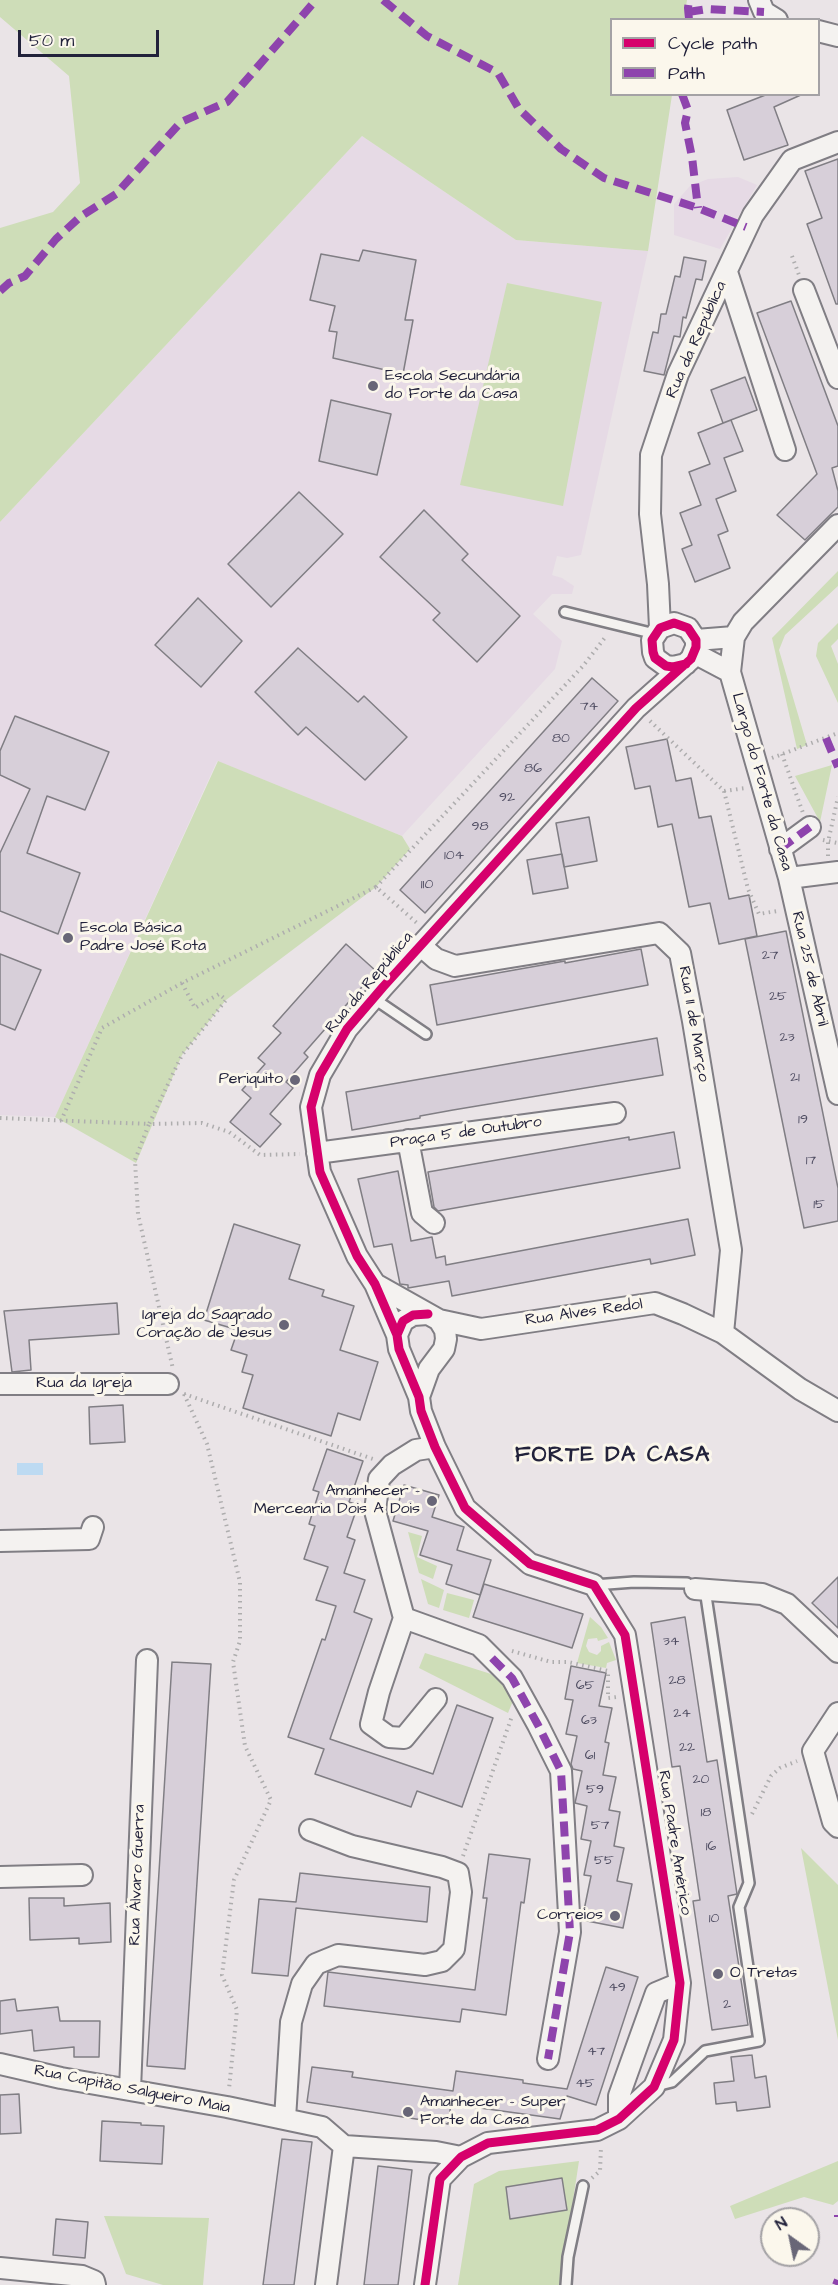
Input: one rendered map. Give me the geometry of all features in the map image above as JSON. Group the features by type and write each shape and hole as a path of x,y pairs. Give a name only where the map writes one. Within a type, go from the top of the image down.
{"street":[{"path":"820,31 838,36"},
{"name":"Rua da República","path":"658,631 658,584 650,514 651,455 678,374 753,215 792,160 838,142"},
{"path":"727,272 785,450"},
{"path":"804,290 838,378"},
{"name":"Largo do Forte da Casa","path":"832,874 789,878 754,765 729,672 734,637 743,622 838,525"},
{"name":"Rua da República","path":"658,584 681,624"},
{"path":"692,652 688,628 681,624 674,623 658,631 652,646 656,658 666,666 673,667 692,652 734,637"},
{"path":"636,708 692,652"},
{"name":"Largo do Forte da Casa","path":"692,652 729,672"},
{"path":"636,708 656,658"},
{"name":"Rua da República","path":"398,1342 375,1284 357,1256 320,1172 311,1107 320,1075 347,1029 373,998 636,708"},
{"path":"780,849 810,827"},
{"name":"Rua 25 de Abril","path":"789,878 838,1094"},
{"name":"Rua 11 de Março","path":"425,940 436,959 455,966 658,933 680,953 731,1250 723,1333"},
{"name":"Praça 5 de Outubro","path":"317,1153 615,1113"},
{"path":"408,1140 422,1213 434,1223"},
{"name":"Rua da República","path":"375,1284 433,1317"},
{"name":"Rua Alves Redol","path":"441,1352 481,1329 655,1303 723,1333 800,1389 838,1411"},
{"path":"419,1397 429,1369 441,1352 446,1339 445,1330 433,1317 413,1314 403,1321 398,1342 435,1447 465,1508 530,1564 594,1585"},
{"name":"Rua Alves Redol","path":"433,1317 481,1329"},
{"path":"398,1342 416,1363 428,1362 441,1352"},
{"name":"Rua da Igreja","path":"0,1384 168,1384"},
{"path":"435,1447 416,1450 392,1465 379,1479 375,1511 404,1618 379,1692 371,1724 389,1737 404,1738 436,1699"},
{"path":"0,1541 89,1539 93,1527"},
{"name":"Rua Padre Américo","path":"425,2285 440,2179 461,2157 488,2143 597,2130 619,2119 654,2087 674,2040 680,1983 625,1635 594,1585"},
{"path":"695,1589 762,1594 788,1605 838,1652"},
{"path":"404,1618 485,1651 512,1678 561,1771 570,1932 548,2060"},
{"name":"Rua Álvaro Guerra","path":"129,2090 147,1660"},
{"path":"838,1713 813,1751 834,1821 838,1827"},
{"path":"285,2119 291,2022 302,1984 316,1964 338,1955 425,1965 442,1961 454,1949 461,1892 458,1873 352,1846 309,1830"},
{"path":"0,1877 82,1875"},
{"path":"619,2119 619,2096 656,1993 680,1983"},
{"name":"Rua Capitão Salgueiro Maia","path":"0,2064 322,2127 344,2146"},
{"path":"326,2285 344,2146 436,2152 461,2157"},
{"path":"0,2268 82,2276 94,2281 95,2285"}],"lane":[{"path":"565,612 615,625 658,631"},
{"path":"373,998 426,1034"},
{"path":"594,1585 634,1582 687,1583 706,1596 749,1883 739,1907 759,2041 705,2051 672,2082 654,2087"},
{"path":"566,2285 568,2257 583,2186"}],"path":[{"path":"61,1121 102,1028 182,983 376,887 583,666 615,625"},
{"path":"636,708 724,791 748,889 759,914 795,906"},
{"path":"754,765 838,733"},
{"path":"782,754 810,827 821,839 837,843"},
{"path":"724,791 761,786"},
{"path":"832,874 828,842 838,796"},
{"path":"376,887 425,940"},
{"path":"168,1384 177,1384 138,1214 135,1160 149,1124 183,1055 226,1000 219,994 195,1008 182,983"},
{"path":"0,1118 149,1124 202,1123 229,1132 260,1155 317,1153"},
{"path":"227,2108 237,2010 222,1975 234,1880 271,1800 245,1746 233,1662 240,1641 240,1582 207,1444 183,1394 392,1465"},
{"path":"485,1651 496,1646 551,1662 568,1662 608,1671 608,1698 634,1694"},
{"path":"467,1844 509,1723"},
{"path":"741,1830 752,1814 771,1776 780,1768 793,1764 813,1751"},
{"path":"583,2186 600,2171 602,2150 597,2130"}],"shaded area":[{"name":"Escola Secundária do Forte da Casa","path":"362,136 516,240 648,251 581,555 567,558 557,556 552,575 574,586 572,594 552,594 533,614 562,641 555,669 402,836 217,761 55,1117 0,1115 0,522"},
{"path":"738,177 757,185 720,249 674,235 674,204 690,186 708,179"}],"green space":[{"path":"0,0 687,0 684,18 610,18 610,96 672,96 648,251 516,240 362,136 0,522 0,228 53,212 80,183 69,76 0,17"},
{"path":"507,283 602,302 563,506 460,485"},
{"path":"838,571 838,586 785,635 779,650 807,745 797,749 772,638"},
{"path":"838,623 838,639 831,646 838,664 838,703 816,656 818,643"},
{"path":"218,761 402,836 410,849 376,887 226,1000 182,1055 136,1163 55,1117"},
{"path":"832,765 820,822 795,776"},
{"path":"408,1532 422,1536 417,1557 437,1566 433,1579 419,1573"},
{"path":"421,1579 444,1590 439,1608 428,1604"},
{"path":"447,1593 474,1600 469,1618 443,1610"},
{"path":"590,1617 601,1627 608,1638 598,1641 597,1638 588,1639 586,1646 589,1652 597,1655 601,1651 601,1646 609,1642 616,1660 607,1663 606,1668 577,1663"},
{"path":"425,1653 491,1674 515,1696 508,1713 419,1668"},
{"path":"801,1848 838,1885 838,2040"},
{"path":"579,2161 560,2285 458,2285 474,2184 499,2171"},
{"path":"838,2161 838,2201 833,2205 804,2197 773,2207 760,2207 760,2211 735,2219 730,2206"},
{"path":"104,2216 209,2218 203,2285 163,2285 126,2274"}],"water":[{"path":"17,1463 43,1463 43,1475 17,1475"}],"building":[{"path":"763,96 799,96 774,107 788,145 744,160 727,110"},
{"path":"838,159 838,304 836,304 807,224 822,218 805,171"},
{"path":"363,250 416,260 405,320 413,320 403,374 333,358 337,332 329,331 335,306 310,300 321,254 359,261"},
{"path":"684,257 706,261 702,280 696,279 686,318 683,317 680,337 674,336 664,375 644,371 653,332 658,333 661,314 666,314 675,276 680,277"},
{"path":"791,301 838,426 838,466 832,468 838,491 838,507 805,540 777,515 817,474 757,313"},
{"path":"745,377 757,410 723,423 711,390"},
{"path":"331,400 391,414 377,475 319,461"},
{"path":"731,420 743,451 724,458 736,491 716,499 728,531 718,535 730,568 695,582 682,549 692,545 680,513 701,505 689,472 710,464 698,433"},
{"path":"299,492 343,534 271,607 228,564"},
{"path":"424,510 468,554 462,560 520,616 477,662 433,620 440,613 380,557"},
{"path":"198,598 242,641 201,687 155,645"},
{"path":"298,648 358,702 364,696 407,737 365,780 306,727 298,735 255,692"},
{"path":"592,678 618,701 425,913 400,890"},
{"path":"15,716 109,752 85,810 47,796 27,853 80,873 58,934 0,911 0,853 30,789 0,775 0,751"},
{"path":"667,739 676,781 691,778 699,818 711,816 729,899 749,895 757,936 719,944 710,903 689,907 672,824 658,827 650,786 635,789 626,747"},
{"path":"589,817 597,861 564,867 556,823"},
{"path":"562,854 568,888 533,894 527,860"},
{"path":"786,931 838,1188 838,1221 804,1228 745,939"},
{"path":"346,944 376,971 304,1053 308,1057 286,1082 293,1088 270,1114 281,1124 260,1147 230,1122 251,1098 242,1090 265,1064 258,1058 281,1033 273,1026"},
{"path":"641,949 648,985 437,1025 430,985"},
{"path":"0,954 41,970 15,1030 0,1024"},
{"path":"657,1038 663,1075 453,1110 352,1130 346,1092"},
{"path":"674,1132 680,1168 438,1211 434,1207 428,1172 629,1137 629,1140"},
{"path":"398,1171 411,1241 432,1237 436,1258 445,1256 446,1265 688,1219 695,1255 651,1264 650,1259 452,1296 449,1281 408,1288 408,1285 400,1284 392,1244 374,1247 358,1179"},
{"name":"Igreja do Sagrado Coração de Jesus","path":"234,1224 300,1245 289,1279 324,1290 322,1296 354,1306 340,1350 378,1362 360,1420 338,1413 331,1436 243,1408 253,1375 242,1372 247,1355 231,1350 238,1330 204,1320"},
{"path":"117,1303 119,1334 29,1340 31,1370 12,1372 4,1311"},
{"path":"123,1405 125,1442 90,1444 89,1407"},
{"path":"327,1449 363,1461 349,1502 358,1505 347,1537 355,1540 344,1573 365,1580 354,1612 372,1619 330,1739 433,1774 457,1705 493,1718 462,1807 417,1791 411,1807 315,1774 324,1749 288,1737 336,1606 316,1600 328,1567 304,1559 315,1526 309,1524 319,1492 313,1490"},
{"path":"404,1485 439,1495 432,1517 464,1527 457,1550 491,1560 480,1595 446,1584 452,1565 420,1555 428,1531 393,1521"},
{"path":"838,1577 838,1628 812,1603"},
{"path":"484,1584 583,1614 572,1648 473,1617"},
{"path":"685,1617 707,1762 717,1760 737,1894 728,1896 748,2025 712,2030 693,1901 700,1900 695,1866 680,1766 672,1767 651,1623"},
{"path":"172,1662 211,1664 185,2069 147,2066"},
{"path":"571,1666 606,1673 599,1706 612,1708 605,1742 609,1743 603,1775 616,1777 609,1810 620,1812 614,1846 624,1848 617,1881 632,1884 623,1928 582,1920 591,1876 584,1875 591,1841 581,1839 587,1806 575,1803 582,1771 573,1769 571,1764 577,1736 566,1734 573,1700 565,1699"},
{"path":"489,1854 530,1859 524,1903 521,1902 506,2015 462,2009 460,2022 324,2006 328,1972 475,1990 487,1898 483,1898"},
{"path":"300,1873 430,1887 427,1922 296,1908 288,1976 252,1973 259,1899 296,1902"},
{"path":"29,1898 64,1898 64,1906 110,1903 111,1942 79,1944 79,1938 30,1940"},
{"path":"606,1967 638,1977 596,2105 567,2096 560,2119 451,2104 448,2124 307,2102 312,2067 353,2072 352,2077 453,2091 456,2071 523,2080 523,2083 567,2089"},
{"path":"15,1999 17,2011 58,2007 60,2021 100,2021 99,2057 74,2057 74,2047 34,2051 32,2030 0,2034 0,2001"},
{"path":"752,2055 755,2078 766,2076 770,2107 737,2111 736,2102 716,2104 714,2083 734,2081 731,2057"},
{"path":"19,2094 21,2133 0,2134 0,2095"},
{"path":"102,2121 164,2126 162,2164 100,2161"},
{"path":"282,2139 312,2142 294,2285 263,2285"},
{"path":"378,2166 412,2170 398,2285 364,2285"},
{"path":"562,2178 567,2210 510,2219 506,2187"},
{"path":"56,2219 88,2222 85,2258 53,2255"}],"marked path":[{"path":"0,291 9,283 25,276 56,239 80,217 116,194 181,122 227,102 316,0"},
{"path":"383,0 427,36 498,73 519,109 561,149 604,178 698,208 746,227"},
{"path":"689,0 689,18"},
{"path":"688,12 708,9 764,12"},
{"path":"683,96 688,110 685,123 698,208"},
{"path":"826,738 838,767"},
{"path":"780,849 810,827"},
{"path":"492,1658 512,1678 561,1771 570,1932 548,2059"},
{"path":"836,2285 838,2280"}],"cycle path":[{"path":"397,1335 375,1284 357,1256 320,1172 311,1107 320,1075 347,1029 383,987 636,708 691,659 696,640 688,628 674,623 660,628 652,640 655,658 666,666 673,667 686,664"},
{"path":"425,2285 440,2179 461,2157 488,2143 597,2130 619,2119 654,2087 674,2040 680,1983 625,1635 594,1585 530,1564 465,1508 435,1447 421,1411 419,1397 399,1349 397,1335 403,1321 413,1315 428,1314"}],"place":[{"name":"Escola Secundária do Forte da Casa","path":"373,386"},
{"name":"Escola Básica Padre José Rota","path":"68,938"},
{"name":"Periquito","path":"295,1080"},
{"name":"Igreja do Sagrado Coração de Jesus","path":"284,1325"},
{"name":"Amanhecer - Mercearia Dois A Dois","path":"432,1501"},
{"name":"Correios","path":"615,1916"},
{"name":"O Tretas","path":"718,1974"},
{"name":"Amanhecer - Super Forte da Casa","path":"408,2112"}],"district":[{"name":"FORTE DA CASA","path":"613,1456"}]}
